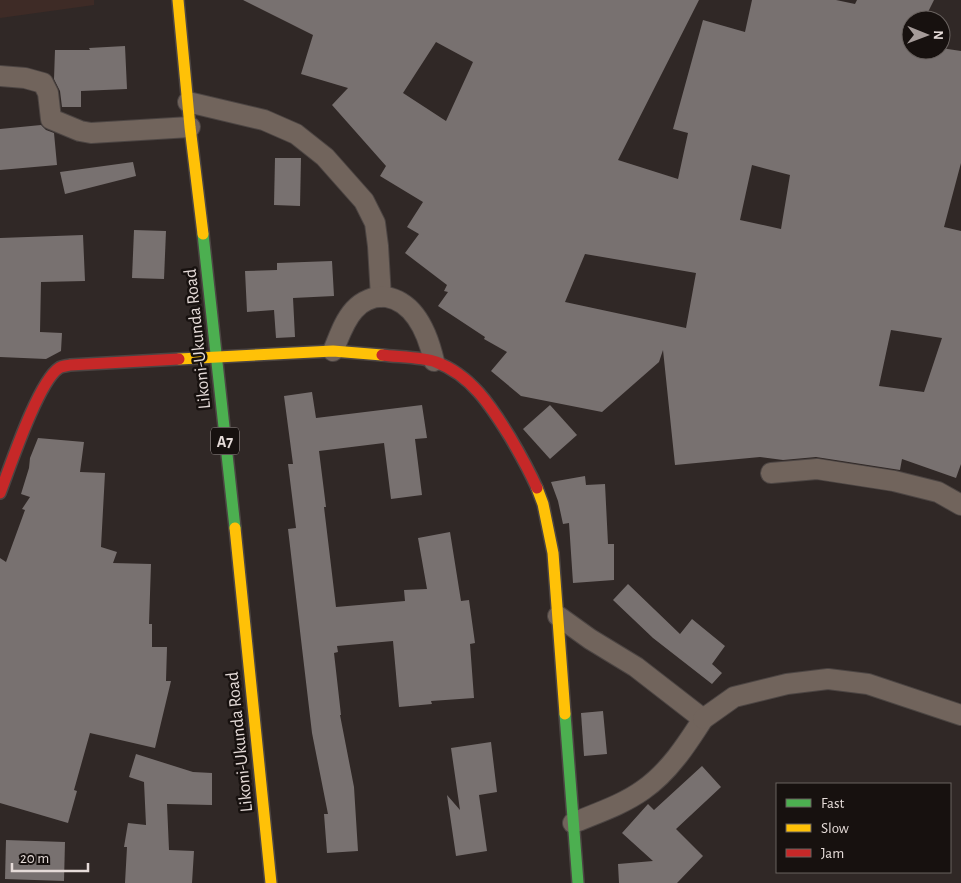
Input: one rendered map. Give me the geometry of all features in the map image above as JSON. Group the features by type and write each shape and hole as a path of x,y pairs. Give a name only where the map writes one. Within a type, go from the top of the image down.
{"main road":[{"name":"Likoni-Ukunda Road","path":"178,0 271,883"},
{"path":"0,493 35,404 52,375 59,368 78,364 333,351 434,361 468,380 491,407 529,469 543,504 553,553 578,883"}],"street":[{"path":"0,76 26,78 43,83 48,93 50,119 80,132 190,127"},
{"path":"188,102 264,120 296,134 325,156 364,201 374,223 378,246 381,297"},
{"path":"333,351 347,320 355,309 372,298 381,297 394,299 406,305 418,318 430,345 434,361"},
{"path":"771,473 817,469 894,481 938,492 961,505"},
{"path":"558,616 590,639 636,667 704,719"},
{"path":"573,823 618,804 644,790 660,776 688,743 704,719 734,697 786,684 828,679 868,684 961,716"}],"shaded area":[{"path":"0,0 94,0 94,5 0,18"}],"building":[{"path":"243,0 699,0 618,160 678,179 688,133 673,129 703,20 745,32 752,0 836,0 855,4 857,0 934,0 929,10 901,10 901,60 951,60 951,50 961,51 961,163 944,227 961,231 961,464 956,478 902,459 900,470 816,457 783,460 760,457 675,465 663,350 659,362 602,412 521,396 491,371 507,352 484,339 485,337 438,306 448,292 444,291 447,285 405,253 419,234 407,227 423,202 380,176 386,166 332,105 348,88 301,74 313,35","holes":["436,42 473,62 446,121 403,93","752,165 790,175 781,229 740,220","585,254 696,273 686,328 565,302","891,330 942,338 924,392 879,386"]},
{"path":"125,46 127,89 81,91 81,107 62,107 60,91 54,79 55,50 90,50 89,48"},
{"path":"41,125 46,130 54,133 57,165 0,170 0,129"},
{"path":"275,158 301,158 300,206 274,205"},
{"path":"133,162 136,176 65,194 60,172"},
{"path":"134,230 166,231 164,279 132,278"},
{"path":"83,235 85,281 41,282 40,332 62,333 61,351 46,359 0,357 0,238"},
{"path":"332,261 334,296 293,298 295,337 276,338 274,310 247,312 245,271 277,270 277,263"},
{"path":"312,392 316,418 422,405 427,438 415,439 422,495 391,499 384,443 319,451 336,607 405,601 404,590 427,589 418,538 450,532 461,601 469,600 475,643 470,644 474,698 431,701 432,704 399,707 393,641 337,646 338,652 334,653 340,715 354,787 358,851 327,853 324,814 328,814 312,733 288,529 296,528 288,464 293,464 284,396"},
{"path":"550,405 577,435 550,459 523,429"},
{"path":"38,438 84,442 80,472 105,473 101,547 117,552 113,563 151,564 149,624 152,624 152,647 167,647 166,681 171,681 155,748 90,733 74,790 77,791 68,823 0,803 0,558 6,562 25,510 22,509 30,497 21,494 30,458"},
{"path":"585,476 586,485 605,484 608,544 614,544 614,580 573,583 569,523 563,524 558,501 551,482"},
{"path":"628,584 680,634 692,619 725,646 712,664 722,673 712,684 653,638 613,600"},
{"path":"603,711 607,754 584,756 581,713"},
{"path":"491,742 497,792 479,795 487,851 456,856 447,795 460,810 451,748"},
{"path":"136,754 193,772 212,773 212,805 167,804 169,850 194,851 192,883 125,883 127,847 124,847 128,823 146,825 144,782 129,777"},
{"path":"702,766 721,787 676,829 703,856 677,883 619,883 618,864 653,861 622,833 648,804 654,810"},
{"path":"6,840 65,842 64,881 5,879"}],"traffic: fast":[{"path":"203,234 235,528"},
{"path":"565,714 578,883"}],"traffic: slow":[{"path":"178,0 190,127 203,234"},
{"path":"179,359 333,351 382,355"},
{"path":"537,488 543,504 553,553 565,714"},
{"path":"235,528 271,883"}],"traffic: jam":[{"path":"382,355 431,360 460,375 470,383 503,425 537,488"},
{"path":"0,493 42,390 59,368 70,365 179,359"}]}
